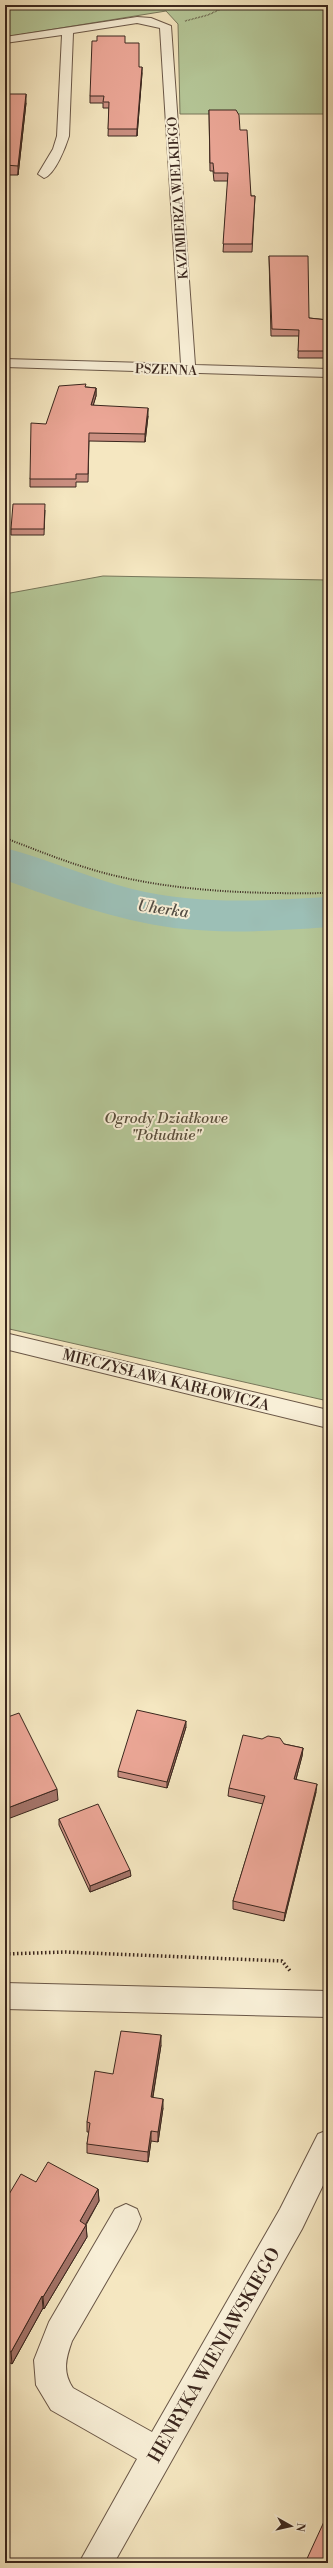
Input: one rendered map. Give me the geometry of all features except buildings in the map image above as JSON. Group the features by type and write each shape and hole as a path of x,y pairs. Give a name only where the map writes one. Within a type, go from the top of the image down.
{"street":[{"path":"5,40 137,20 147,20 165,26"},
{"name":"KAZIMIERZA WIELKIEGO","path":"165,26 188,370"},
{"path":"44,174 59,149 63,136 68,41 66,30"},
{"name":"PSZENNA","path":"5,363 328,374"},
{"name":"MIECZYSŁAWA KARŁOWICZA","path":"5,1341 328,1419"},
{"path":"5,1996 328,2004"},
{"name":"HENRYKA WIENIAWSKIEGO","path":"96,2563 291,2219 328,2144"},
{"path":"126,2219 60,2333 50,2360 52,2385 62,2399 158,2453"}],"path":[{"path":"165,26 208,15 229,5"},
{"path":"5,838 101,872 157,884 227,892 328,893"},
{"path":"5,1954 65,1952 282,1961 294,1975"}],"green space":[{"path":"5,5 328,5 328,114 180,114 178,24 166,11 5,37"},
{"name":"Ogrody Działkowe \"Południe\"","path":"103,576 328,580 328,1401 5,1328 5,594"}],"waterway":[{"name":"Uherka","path":"5,863 96,895 153,909 196,914 240,916 328,912"}]}
